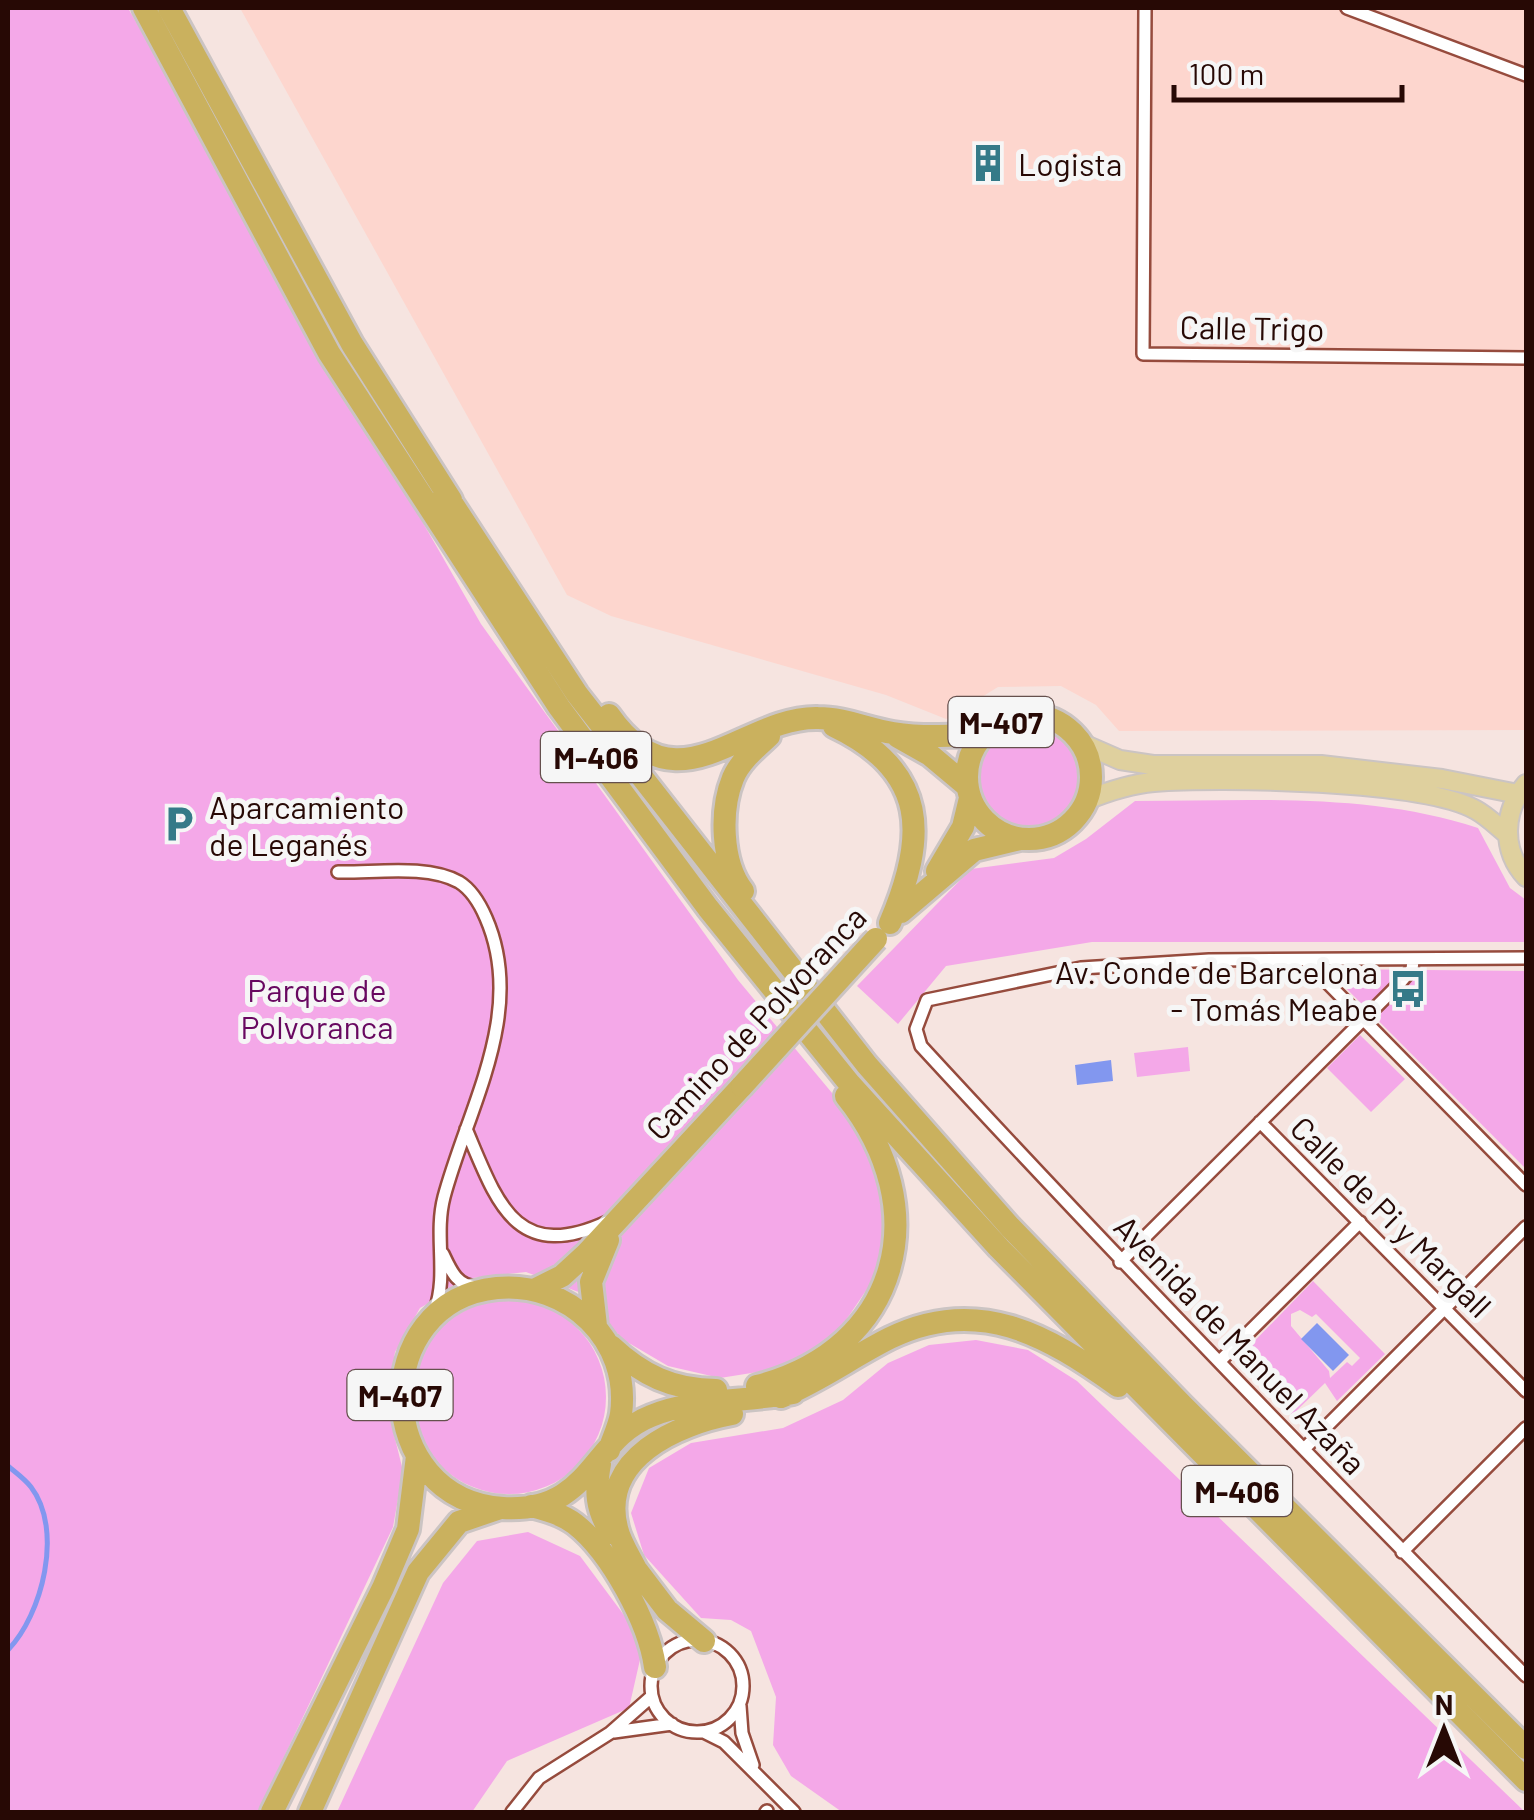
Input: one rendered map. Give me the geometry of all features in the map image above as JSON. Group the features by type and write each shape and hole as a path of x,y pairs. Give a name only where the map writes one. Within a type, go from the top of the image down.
{"highway":[{"name":"M-406","path":"144,8 339,370 559,707 708,908 848,1083 1167,1422 1526,1780"},
{"name":"M-406","path":"169,8 352,344 577,694 866,1065 1010,1227 1142,1364 1526,1748"},
{"name":"M-406","path":"444,491 616,725 648,750 685,759 721,752 780,725 816,718 941,738 985,733"},
{"name":"M-407","path":"969,792 968,767 985,733 1017,716 1053,720 1080,743 1091,780 1087,800 1062,830 1023,839"},
{"path":"816,718 856,736 880,755 900,779 914,812 916,848 910,878 883,931"},
{"name":"M-406","path":"780,725 734,776 725,825 728,855 738,885 785,944 866,1065"},
{"name":"M-406","path":"891,733 930,755 969,792"},
{"path":"969,792 991,826 1023,839"},
{"name":"Camino de Polvoranca","path":"927,886 963,827 969,792"},
{"name":"Camino de Polvoranca","path":"536,1290 562,1276 626,1210 927,886 974,850 1023,839"},
{"name":"M-406","path":"602,1335 634,1368 690,1390 724,1390 787,1378 838,1351 858,1329 887,1281 896,1248 898,1206 878,1149 853,1104 734,956 708,908"},
{"name":"Camino de Polvoranca","path":"602,1335 590,1297 594,1268 626,1210"},
{"name":"M-407","path":"310,1812 418,1572 458,1522 501,1508 531,1506 582,1483 605,1456 621,1415 620,1378 602,1335 579,1310 536,1290 490,1288 459,1300 432,1319 414,1342 403,1370 400,1400 404,1429 416,1456 439,1482 468,1500 501,1508"},
{"name":"M-406","path":"637,1571 617,1528 614,1503 620,1479 642,1454 668,1432 750,1410 918,1326 982,1321 1059,1344 1167,1422"},
{"name":"M-406","path":"605,1456 647,1417 680,1406 751,1401 792,1392"},
{"name":"M-407","path":"272,1812 384,1588 408,1529 416,1456"},
{"path":"605,1456 595,1491 601,1517 667,1610 704,1641"},
{"path":"531,1506 575,1523 592,1542 645,1623 656,1667"}],"main road":[{"path":"1080,743 1120,760 1154,765 1321,765 1522,789 1507,834 1511,854 1526,877"},
{"path":"1087,800 1121,786 1155,782 1308,783 1438,798 1475,809 1507,834"}],"street":[{"name":"Calle Trigo","path":"1145,8 1143,354 1526,358"},
{"path":"1347,8 1526,75"},
{"path":"338,872 434,874 458,882 484,912 498,952 502,1006 444,1199 437,1236 441,1279 432,1319"},
{"path":"1307,962 1526,958"},
{"name":"Avenida de Manuel Azaña","path":"1307,962 1209,960 1082,968 927,1000 916,1029 922,1046 1120,1262 1306,1446 1402,1552 1526,1676"},
{"path":"1120,1262 1400,983 1412,970 1413,961"},
{"path":"1307,962 1526,1185"},
{"name":"Calle de Pi y Margall","path":"1260,1122 1526,1391"},
{"path":"466,1129 506,1213 533,1234 567,1237 626,1210"},
{"path":"1221,1360 1360,1222"},
{"path":"1306,1446 1526,1226"},
{"path":"437,1236 453,1276 466,1287 490,1288"},
{"path":"1402,1552 1526,1428"},
{"path":"512,1812 539,1778 610,1733 652,1696 656,1667 675,1646 704,1641 728,1653 737,1663 750,1759 766,1786"},
{"path":"652,1696 672,1724"},
{"path":"704,1732 726,1722 740,1703"},
{"path":"610,1733 672,1724 704,1732 724,1742 794,1812"}],"shaded area":[{"path":"240,8 1526,8 1526,730 1119,731 1096,705 1061,686 998,687 946,719 886,695 611,616 567,595"}],"green space":[{"name":"Parque de Polvoranca","path":"8,8 128,8 481,624 738,980 852,1117 885,1190 882,1267 840,1329 789,1367 720,1378 668,1366 622,1339 581,1293 526,1272 473,1278 420,1308 395,1352 387,1406 403,1471 393,1527 258,1812 8,1812"},
{"path":"1029,727 1057,735 1071,749 1079,777 1071,805 1057,819 1029,827 1001,819 987,805 979,777 987,749 1001,735"},
{"path":"1135,801 1351,804 1394,809 1478,828 1510,888 1526,900 1526,942 1092,942 946,966 898,1024 857,986 971,869 1054,858"},
{"path":"1327,969 1526,971 1526,1169"},
{"path":"1360,1035 1405,1079 1371,1112 1327,1068"},
{"path":"1188,1047 1190,1071 1137,1077 1134,1053"},
{"path":"1313,1281 1385,1354 1337,1401 1325,1383 1292,1415 1237,1359","holes":["1300,1310 1312,1317 1316,1314 1360,1358 1352,1366 1347,1362 1330,1378 1329,1371 1291,1326 1291,1314"]},
{"path":"509,1300 546,1308 577,1329 598,1360 606,1397 598,1434 577,1465 546,1486 509,1494 472,1486 441,1465 420,1434 412,1397 420,1360 441,1329 472,1308"},
{"path":"976,1340 1028,1350 1077,1381 1525,1812 842,1812 791,1776 773,1745 776,1697 751,1631 731,1620 701,1618 644,1555 631,1513 649,1468 691,1443 783,1428 843,1400 888,1363 929,1345"},
{"path":"528,1532 580,1556 644,1642 629,1708 507,1761 472,1812 337,1812 443,1583 477,1541"}],"water":[{"path":"1111,1060 1113,1081 1077,1085 1075,1065"},
{"path":"1317,1323 1349,1355 1333,1371 1301,1339"}],"waterway":[{"path":"8,1466 29,1484 41,1505 47,1548 45,1572 31,1616 8,1650"}],"place":[{"name":"Logista","path":"988,163"},
{"name":"Aparcamiento de Leganés","path":"179,824"},
{"name":"Av. Conde de Barcelona - Tomás Meabe","path":"1408,989"}]}
